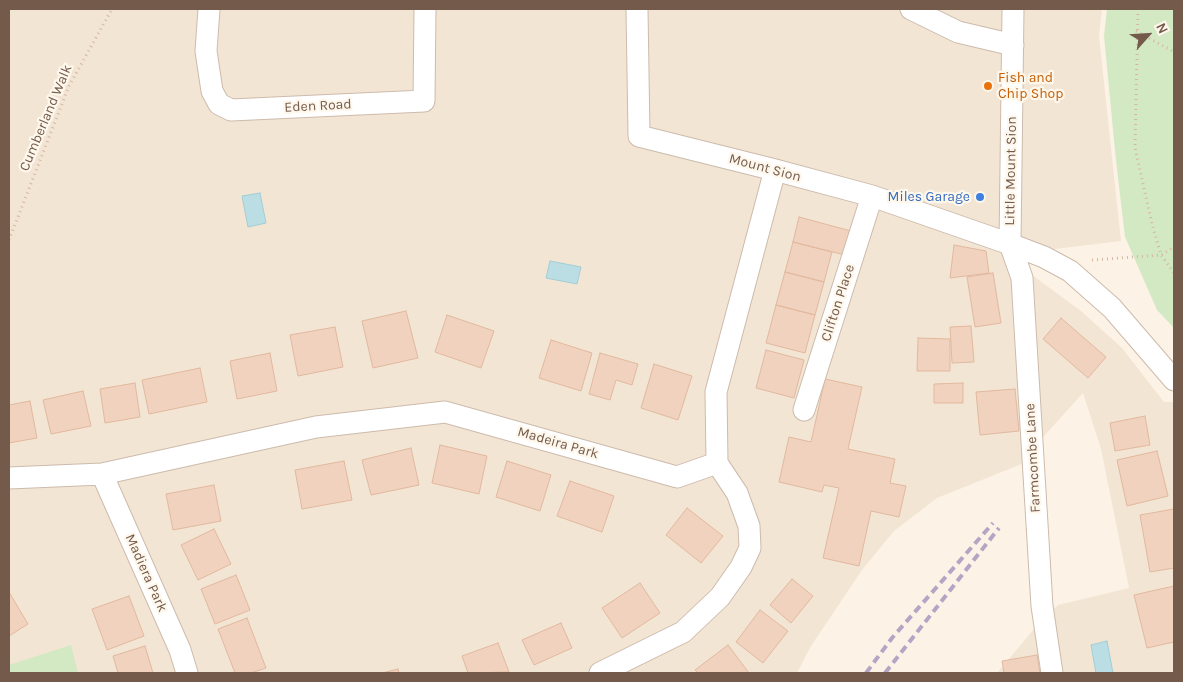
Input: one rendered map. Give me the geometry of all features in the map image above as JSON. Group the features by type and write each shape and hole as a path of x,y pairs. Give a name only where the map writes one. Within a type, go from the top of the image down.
{"street":[{"name":"Eden Road","path":"209,9 206,52 212,91 219,104 231,110 424,101 425,9"},
{"name":"Mount Sion","path":"637,9 639,136 872,196 1044,257 1070,271 1112,308 1174,380"},
{"path":"911,9 958,32 1013,45"},
{"name":"Little Mount Sion","path":"1010,244 1013,9"},
{"path":"600,673 683,632 720,597 741,567 750,548 749,526 736,494 717,463 716,392 775,170"},
{"name":"Clifton Place","path":"804,410 872,196"},
{"name":"Farmcombe Lane","path":"1010,244 1022,278 1042,606 1052,673"},
{"name":"Madeira Park","path":"9,478 102,474 316,427 445,412 677,477 717,463"},
{"name":"Madiera Park","path":"102,474 180,650 186,673"}],"path":[{"name":"Cumberland Walk","path":"9,240 69,86 112,9"},
{"path":"1138,9 1136,31 1135,148 1161,255 1174,272"},
{"path":"1136,31 1174,52"},
{"path":"1070,271 1091,260 1161,255 1174,247"}],"shaded area":[{"path":"9,9 1102,9 1099,36 1121,241 1005,255 1081,311 1122,348 1164,402 1174,402 1174,673 997,673 1034,629 1058,605 1129,588 1101,449 1083,393 1044,436 1024,463 937,498 894,531 862,570 811,646 797,673 9,673"}],"green space":[{"path":"1107,9 1174,9 1174,328 1157,310 1125,237 1104,36"},
{"path":"71,645 78,673 9,673 9,665"}],"water":[{"path":"260,193 266,223 248,227 242,196"},
{"path":"550,261 581,267 577,284 546,278"},
{"path":"1107,641 1113,673 1096,673 1091,645"}],"building":[{"path":"799,217 851,231 845,255 793,242"},
{"path":"793,242 832,252 824,282 785,272"},
{"path":"954,245 986,251 989,273 950,278"},
{"path":"785,272 824,282 815,315 776,305"},
{"path":"993,273 1001,323 975,327 967,277"},
{"path":"776,305 815,315 805,353 766,343"},
{"path":"406,311 418,358 373,368 362,321"},
{"path":"447,315 494,331 481,368 435,352"},
{"path":"1061,318 1106,357 1088,378 1043,339"},
{"path":"971,326 974,362 952,363 950,327"},
{"path":"335,327 343,367 298,376 290,335"},
{"path":"918,338 950,339 950,371 917,371"},
{"path":"551,340 592,353 581,391 539,378"},
{"path":"766,350 804,360 794,398 756,388"},
{"path":"270,353 277,391 237,399 230,361"},
{"path":"600,353 638,364 632,385 616,380 610,400 589,394"},
{"path":"654,364 692,376 678,420 641,408"},
{"path":"200,368 207,402 149,414 142,380"},
{"path":"825,379 862,387 848,449 895,459 890,483 906,486 899,517 871,511 859,566 823,558 839,488 824,485 822,492 779,482 789,437 811,442"},
{"path":"135,383 140,417 105,423 100,389"},
{"path":"963,383 963,403 934,403 934,384"},
{"path":"1015,389 1019,431 980,435 976,392"},
{"path":"83,391 91,426 51,434 43,400"},
{"path":"30,401 37,438 9,443 9,405"},
{"path":"1145,416 1150,445 1115,451 1110,423"},
{"path":"440,445 487,456 479,494 432,483"},
{"path":"411,448 419,485 371,495 362,460"},
{"path":"1157,451 1168,496 1127,506 1117,460"},
{"path":"344,461 352,500 302,509 295,470"},
{"path":"507,461 551,475 540,511 496,497"},
{"path":"570,481 614,496 602,532 557,516"},
{"path":"214,485 221,521 173,530 166,494"},
{"path":"687,508 723,536 701,563 666,535"},
{"path":"1174,509 1174,568 1150,572 1140,515"},
{"path":"214,529 231,564 198,580 181,545"},
{"path":"236,575 250,610 215,624 201,589"},
{"path":"792,579 813,596 791,623 770,605"},
{"path":"640,583 660,613 622,638 602,608"},
{"path":"1174,586 1174,642 1147,648 1134,595"},
{"path":"9,592 28,624 9,636"},
{"path":"129,596 144,636 107,650 92,609"},
{"path":"760,610 788,631 763,663 736,642"},
{"path":"247,618 266,668 251,673 235,673 218,629"},
{"path":"561,623 572,648 534,665 522,640"},
{"path":"498,643 509,672 468,673 462,656"},
{"path":"728,645 749,673 698,673 695,670"},
{"path":"145,646 153,673 118,673 113,656"},
{"path":"1037,655 1040,673 1004,673 1002,661"},
{"path":"398,669 399,673 382,673"}],"railway":[{"path":"866,673 892,638 993,523"},
{"path":"885,673 999,528"}],"place":[{"name":"Fish and Chip Shop","path":"988,86"},
{"name":"Miles Garage","path":"980,197"}]}
